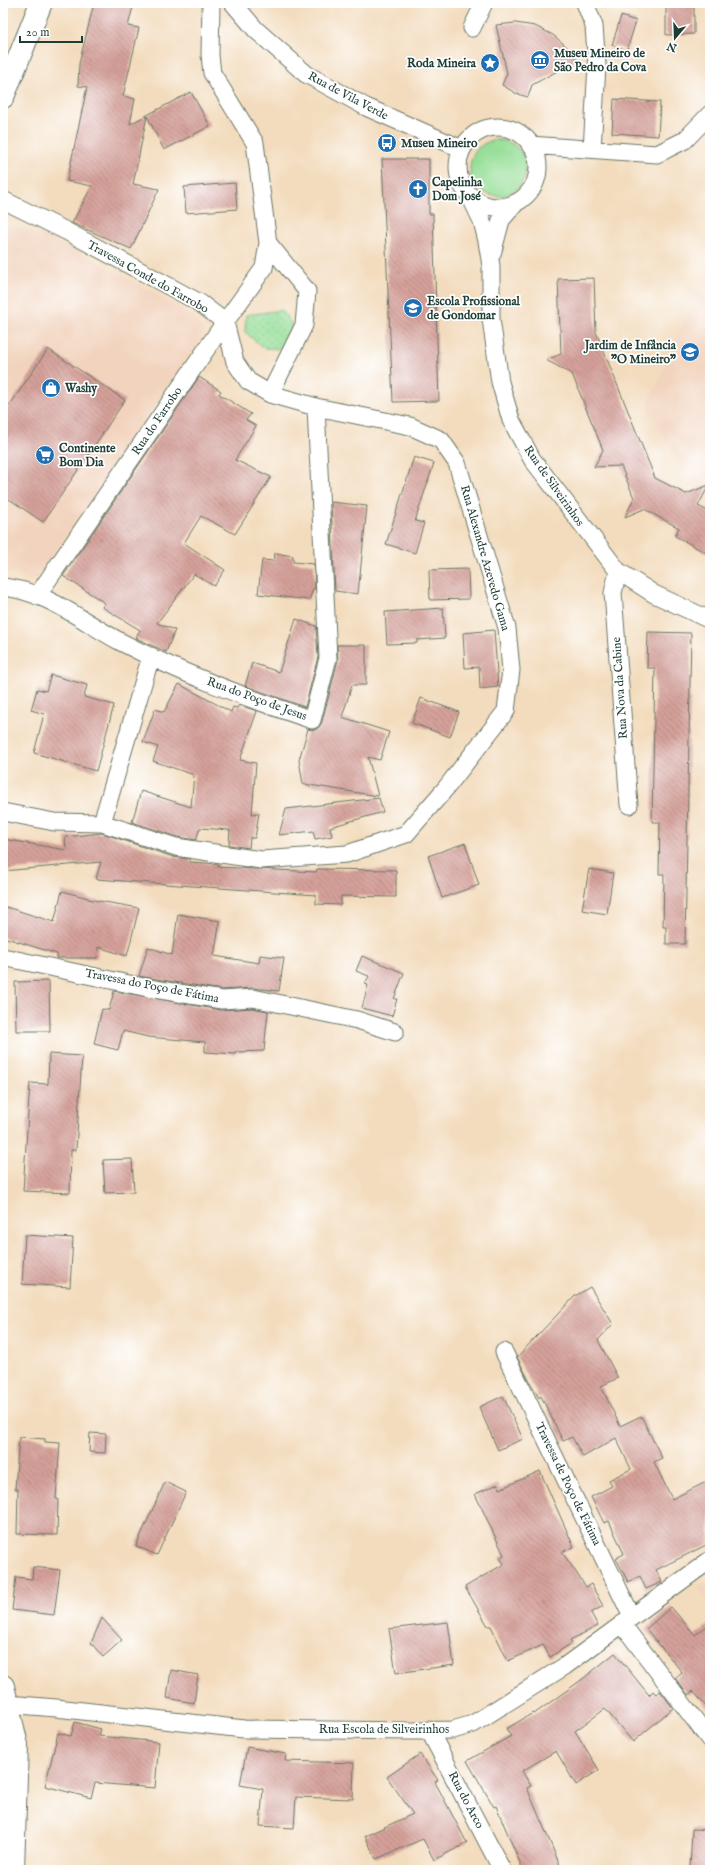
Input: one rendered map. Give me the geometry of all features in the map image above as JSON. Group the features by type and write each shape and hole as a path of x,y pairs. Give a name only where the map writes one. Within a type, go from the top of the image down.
{"street":[{"path":"3,97 41,3"},
{"name":"Rua do Farrobo","path":"37,596 225,322 264,268 268,243 255,143 212,73 210,55 211,3"},
{"name":"Rua de Vila Verde","path":"233,3 256,30 306,74 366,107 462,149"},
{"path":"472,28 484,3"},
{"path":"585,3 594,26 597,66 592,149"},
{"path":"530,145 657,154 685,140 710,114"},
{"path":"499,127 514,131 527,140 530,145 535,154 538,170 533,186 522,199 516,203 501,207 487,206 470,196 462,186 458,174 458,159 467,141 477,133 499,127"},
{"name":"Rua de Silveirinhos","path":"470,196 482,221 488,241 491,319 500,382 511,420 532,459 618,571 654,594 710,620"},
{"name":"Travessa Conde do Farrobo","path":"3,200 66,231 200,303 225,322"},
{"name":"Rua de Silveirinhos","path":"490,266 493,247 501,220 516,203"},
{"path":"268,243 307,291 304,325 270,394"},
{"path":"225,322 235,362 248,381 270,394 316,407"},
{"name":"Rua do Poço de Jesus","path":"3,587 20,589 37,596 69,611 120,642 151,656 256,701 312,720 328,658 316,407"},
{"name":"Rua Alexandre Azevedo Gama","path":"3,812 54,822 102,823 176,847 261,860 347,854 406,834 446,788 506,711 511,670 507,628 457,463 441,440 410,426 316,407"},
{"name":"Rua Nova da Cabine","path":"618,571 613,593 629,805"},
{"path":"102,823 151,656"},
{"name":"Travessa do Poço de Fátima","path":"3,957 148,988 222,1000 253,998 357,1020 395,1032"},
{"name":"Travessa de Poço de Fátima","path":"504,1352 627,1620 710,1740"},
{"name":"Rua Escola de Silveirinhos","path":"5,1695 56,1708 244,1729 453,1730 473,1724 565,1666 710,1560"},
{"path":"5,1695 17,1745 13,1870"},
{"name":"Rua do Arco","path":"430,1730 502,1870"}],"shaded area":[{"path":"4,222 56,240 128,278 179,307 196,319 205,332 35,581 3,570"},
{"name":"Jardim de Infância \"O Mineiro\"","path":"696,292 710,298 710,498 681,468 647,407"},
{"path":"710,1577 710,1601 696,1587"}],"green space":[{"path":"498,140 513,145 521,153 526,168 521,183 513,191 498,196 483,191 475,183 470,168 475,153 483,145"},
{"path":"282,310 292,325 282,349 264,348 245,332 246,315"}],"building":[{"path":"94,3 134,3 128,26 139,28 123,96 135,99 130,124 191,92 210,126 164,150 147,116 133,184 159,189 131,249 72,223 92,186 67,181 87,87 78,86 79,64"},
{"path":"694,4 694,34 666,35 666,5"},
{"path":"621,16 636,21 627,50 612,45"},
{"name":"Museu Mineiro de São Pedro da Cova","path":"516,23 535,26 553,35 566,46 577,60 532,85 528,97 517,94 502,85 507,73 496,25"},
{"path":"614,99 660,102 658,136 612,133"},
{"name":"Escola Profissional de Gondomar","path":"382,159 429,159 429,214 433,214 439,401 393,402"},
{"path":"235,183 237,209 186,213 184,187"},
{"path":"594,278 596,332 655,478 686,494 709,485 698,506 710,512 710,555 675,536 679,528 644,509 625,517 634,498 621,466 594,467 603,450 572,374 546,360 561,354 558,279"},
{"name":"Continente Bom Dia","path":"48,349 125,400 43,522 3,495 3,415"},
{"path":"199,377 221,391 219,394 251,414 246,420 256,426 235,460 271,477 235,534 201,516 184,543 225,570 214,586 194,574 157,623 175,630 166,652 136,638 140,630 102,607 105,603 63,576"},
{"path":"414,457 434,463 415,521 424,523 415,553 386,544"},
{"path":"331,502 367,506 358,594 335,591"},
{"path":"275,553 293,556 293,562 314,564 315,589 313,589 309,600 258,594 262,560 274,561"},
{"path":"468,569 469,599 430,600 429,570"},
{"path":"443,608 445,638 417,640 417,643 387,644 385,612"},
{"path":"296,619 316,626 318,657 305,707 245,686 252,663 279,672"},
{"path":"494,630 498,687 480,689 479,667 465,668 463,633"},
{"path":"648,632 691,633 685,944 666,944 666,927 663,927 664,874 659,874 660,822 652,822 655,668 647,668"},
{"path":"337,645 366,645 366,685 352,685 342,717 389,732 380,760 368,757 378,796 303,784 299,760 308,729 315,730 322,722 338,660"},
{"path":"51,675 87,685 84,697 114,705 96,771 34,753 44,714 31,710 37,689 46,691"},
{"path":"179,684 231,712 233,707 237,708 239,705 257,711 240,760 256,763 252,814 259,813 255,838 250,838 249,848 229,845 230,830 200,828 196,840 178,837 132,822 141,791 191,807 194,775 153,761 158,747 143,742 155,709 164,712"},
{"path":"421,698 459,712 450,737 412,723"},
{"path":"379,798 383,812 330,827 332,836 315,839 313,831 279,835 286,809"},
{"path":"102,833 173,857 190,859 190,862 218,864 218,867 316,872 317,869 396,870 396,897 341,896 341,905 316,904 316,895 96,879 101,862 3,871 3,839 66,850 65,837"},
{"path":"465,843 479,885 442,898 428,856"},
{"path":"589,869 613,873 607,914 582,910"},
{"path":"62,891 88,899 139,908 127,956 98,947 97,958 57,958 57,954 3,937 3,906 54,922"},
{"path":"178,914 220,921 214,956 259,963 260,955 284,958 279,991 253,988 222,990 139,976 148,947 172,955"},
{"path":"362,956 404,973 394,999 397,999 392,1016 362,1008 368,985 365,984 369,976 356,971"},
{"path":"49,981 50,1031 16,1031 15,982"},
{"path":"114,991 220,1010 252,1008 268,1011 264,1051 236,1052 235,1054 205,1052 205,1042 148,1037 123,1031 118,1050 94,1044 102,1009 109,1010"},
{"path":"49,1054 82,1056 76,1150 71,1150 70,1193 23,1191 30,1083 48,1084"},
{"path":"132,1159 134,1192 105,1193 103,1160"},
{"path":"25,1235 73,1238 70,1287 22,1284"},
{"path":"590,1287 613,1324 598,1340 618,1378 601,1386 620,1426 641,1416 662,1458 654,1462 672,1499 710,1480 710,1543 656,1570 662,1582 646,1589 640,1576 628,1582 616,1558 624,1554 609,1521 604,1523 591,1497 612,1486 609,1480 631,1469 616,1438 583,1457 572,1437 563,1441 541,1396 539,1398 517,1357 575,1296"},
{"path":"503,1396 523,1439 498,1450 479,1407"},
{"path":"90,1433 106,1434 105,1453 89,1452"},
{"path":"19,1437 45,1439 45,1442 60,1443 56,1499 58,1499 57,1535 17,1534 18,1489 15,1489"},
{"path":"540,1471 574,1547 562,1552 586,1587 591,1584 603,1606 591,1613 598,1626 570,1640 572,1643 550,1657 543,1645 508,1661 491,1626 488,1626 465,1587 504,1564 500,1558 504,1555 475,1494 498,1484 500,1489"},
{"path":"165,1482 186,1492 157,1555 136,1546"},
{"path":"33,1567 60,1570 54,1615 12,1610 16,1577 32,1579"},
{"path":"671,1607 695,1635 710,1624 710,1711 693,1691 688,1695 675,1678 682,1672 646,1629"},
{"path":"102,1618 122,1640 103,1657 91,1643"},
{"path":"448,1622 454,1665 396,1673 389,1629"},
{"path":"615,1653 649,1695 653,1691 656,1694 660,1691 673,1708 633,1742 605,1709 575,1731 599,1770 576,1785 556,1751 522,1771 531,1786 527,1788 562,1870 523,1870 496,1806 494,1807 467,1761 511,1736 506,1729 533,1713 534,1714 584,1678"},
{"path":"171,1670 198,1675 194,1703 167,1698"},
{"path":"75,1722 101,1729 99,1736 159,1742 155,1788 95,1783 91,1798 45,1786 58,1733 71,1736"},
{"path":"247,1747 286,1754 285,1761 354,1763 353,1799 296,1797 294,1828 260,1826 263,1789 240,1785"},
{"path":"420,1754 438,1780 435,1782 467,1843 434,1860 423,1839 376,1859 365,1836 413,1814 387,1777"},
{"path":"692,1829 710,1830 710,1870 690,1870"}],"place":[{"name":"Museu Mineiro de São Pedro da Cova","path":"540,60"},
{"name":"Roda Mineira","path":"490,63"},
{"name":"Museu Mineiro","path":"387,143"},
{"name":"Capelinha Dom José","path":"418,189"},
{"name":"Escola Profissional de Gondomar","path":"413,308"},
{"name":"Jardim de Infância \"O Mineiro\"","path":"690,352"},
{"name":"Washy","path":"51,388"},
{"name":"Continente Bom Dia","path":"45,455"}]}
